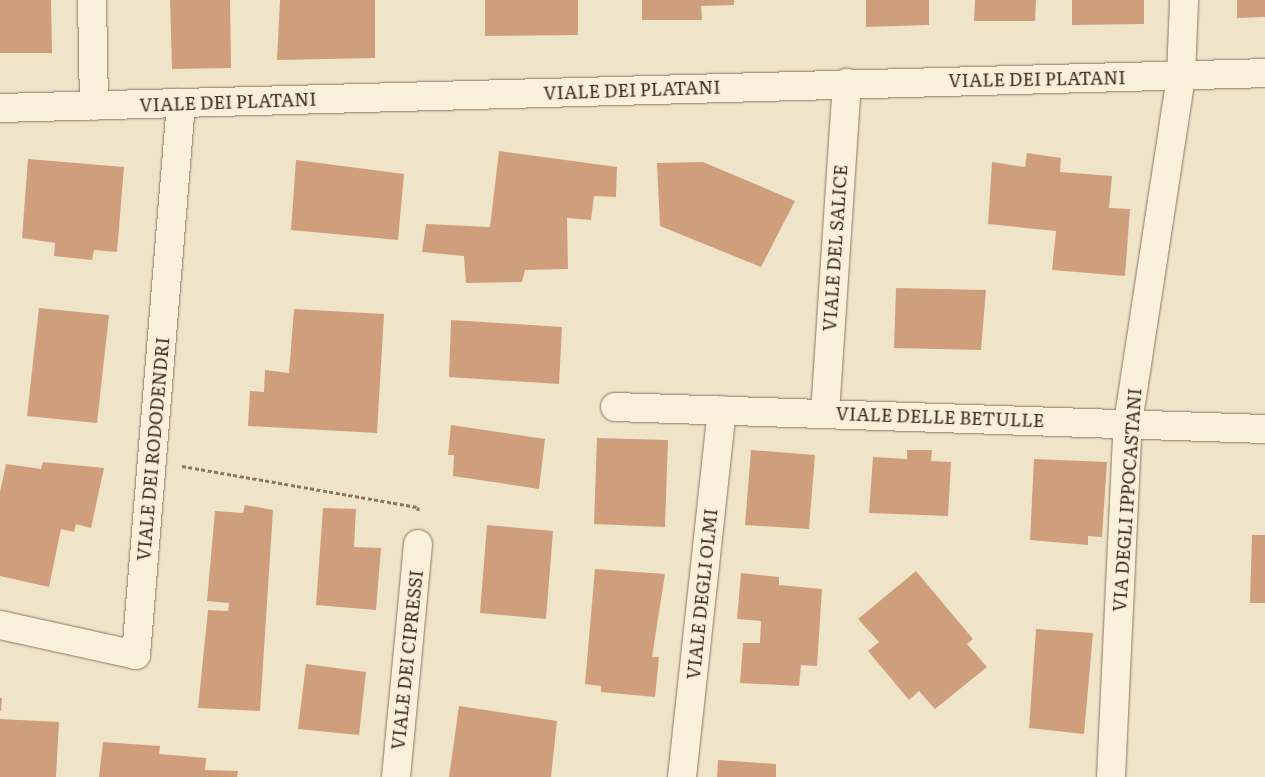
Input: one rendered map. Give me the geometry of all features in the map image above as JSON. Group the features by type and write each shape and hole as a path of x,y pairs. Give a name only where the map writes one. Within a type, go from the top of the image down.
{"street":[{"path":"92,0 94,106"},
{"name":"VIA DEGLI IPPOCASTANI","path":"1111,777 1128,423 1181,76 1184,0"},
{"name":"VIALE DEI PLATANI","path":"0,108 847,83 1265,74"},
{"name":"VIALE DEL SALICE","path":"825,414 847,83"},
{"name":"VIALE DEI RODODENDRI","path":"0,625 136,655 182,103"},
{"name":"VIALE DELLE BETULLE","path":"614,407 1265,429"},
{"name":"VIALE DEGLI OLMI","path":"682,777 722,410"},
{"name":"VIALE DEI CIPRESSI","path":"396,777 418,544"}],"path":[{"path":"152,460 418,506 418,544"}],"building":[{"path":"0,0 51,0 52,53 0,53"},
{"path":"170,0 230,0 231,68 172,69"},
{"path":"280,0 375,0 375,58 277,60"},
{"path":"485,0 578,0 578,35 485,36"},
{"path":"642,0 734,0 734,5 701,6 702,20 642,20"},
{"path":"866,0 929,0 929,25 866,27"},
{"path":"975,0 1036,0 1035,21 974,21"},
{"path":"1072,0 1144,0 1144,24 1072,25"},
{"path":"1237,0 1265,0 1265,17 1237,18"},
{"path":"499,151 617,167 616,197 594,196 591,220 567,218 568,269 525,270 522,282 466,283 464,256 422,252 426,224 490,227"},
{"path":"1027,153 1061,158 1060,172 1112,176 1109,208 1130,209 1125,276 1052,270 1056,231 988,224 992,162 1025,167"},
{"path":"28,159 124,167 117,252 94,250 92,260 54,256 55,243 22,238"},
{"path":"296,160 404,174 398,240 291,230"},
{"path":"703,162 795,201 761,267 660,226 657,163"},
{"path":"896,288 986,290 981,350 894,348"},
{"path":"39,308 109,315 97,423 27,416"},
{"path":"294,309 384,314 377,433 248,426 250,391 264,392 265,370 289,373"},
{"path":"451,320 562,327 559,384 449,377"},
{"path":"451,425 545,439 539,489 453,476 454,455 448,455"},
{"path":"597,438 668,440 665,527 594,524"},
{"path":"751,450 815,455 809,529 745,525"},
{"path":"907,450 932,450 931,461 951,462 948,516 869,513 873,457 907,459"},
{"path":"1034,459 1107,462 1102,537 1088,536 1088,545 1030,540"},
{"path":"43,462 104,468 91,528 76,524 74,532 61,529 49,587 0,576 0,492 6,464 41,469"},
{"path":"245,505 273,510 260,711 198,708 208,610 228,611 229,603 207,601 215,511 243,513"},
{"path":"323,508 356,509 354,547 381,548 376,610 316,605"},
{"path":"487,525 553,531 546,619 480,613"},
{"path":"1252,535 1265,535 1265,603 1250,603"},
{"path":"595,569 665,574 652,657 659,657 655,697 601,692 601,686 585,684"},
{"path":"916,571 973,639 967,644 987,667 935,709 919,691 909,700 868,651 879,642 858,619"},
{"path":"741,573 779,577 779,585 822,589 817,666 801,665 799,686 740,683 743,643 760,643 761,621 737,619"},
{"path":"1036,629 1093,633 1084,734 1029,728"},
{"path":"306,664 366,672 359,735 298,729"},
{"path":"0,698 2,698 1,711 0,711"},
{"path":"459,706 557,721 551,777 449,777"},
{"path":"0,719 59,722 56,777 0,777"},
{"path":"103,742 160,746 159,754 206,758 205,770 238,771 237,777 99,777"},
{"path":"718,760 776,764 776,777 717,777"}]}
